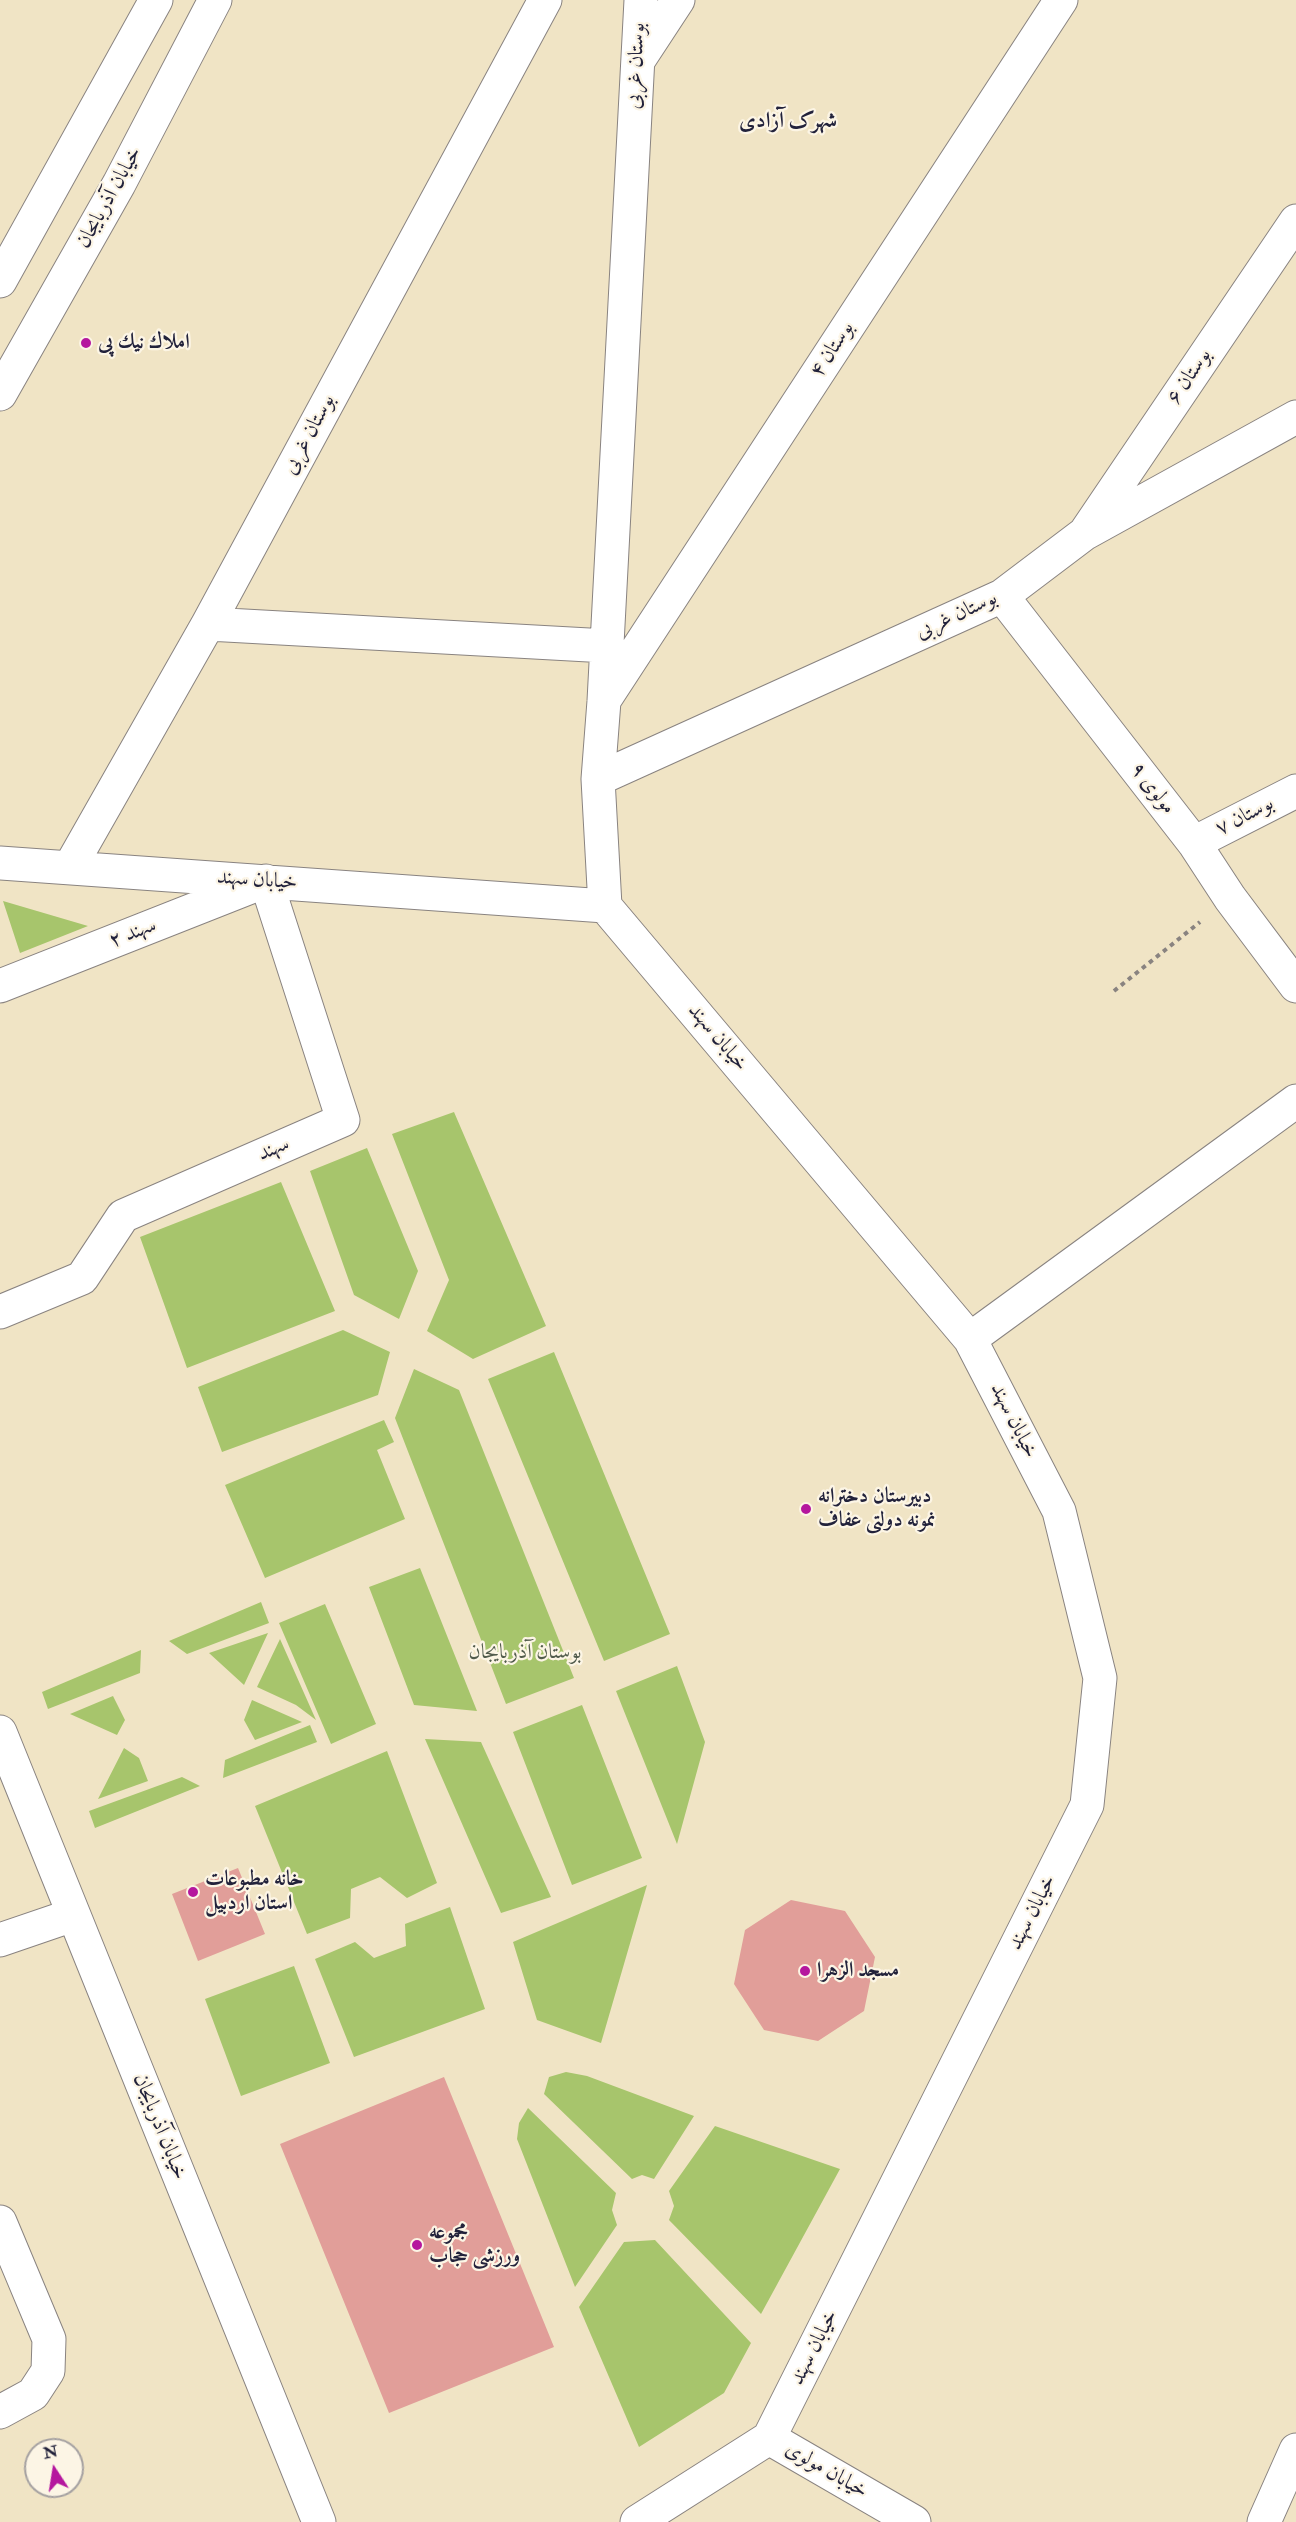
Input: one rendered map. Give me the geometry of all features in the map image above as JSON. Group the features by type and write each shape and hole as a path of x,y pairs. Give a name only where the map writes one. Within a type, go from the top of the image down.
{"street":[{"path":"3,268 156,0"},
{"name":"خیابان آذربایجان","path":"0,394 119,184 215,0"},
{"name":"بوستان غربی","path":"70,867 208,624 545,0"},
{"name":"بوستان غربی","path":"605,906 598,778 641,0"},
{"path":"637,62 678,0"},
{"name":"بوستان ۴","path":"604,701 1062,0"},
{"name":"بوستان ۶","path":"1084,534 1296,221"},
{"name":"بوستان غربی","path":"598,778 1002,596 1084,534 1296,417"},
{"name":"مولوی ۹","path":"1002,596 1194,843 1230,898 1296,986"},
{"path":"208,624 607,646"},
{"name":"بوستان ۷","path":"1194,843 1296,791"},
{"name":"خیابان سهند","path":"0,863 605,906 970,1339 1059,1511 1100,1678 1087,1804 769,2438"},
{"name":"سهند ۲","path":"0,986 266,881"},
{"name":"سهند","path":"0,1312 82,1278 123,1216 344,1120 266,881"},
{"path":"970,1339 1296,1101"},
{"name":"خیابان آذربایجان","path":"0,1732 319,2522"},
{"path":"0,1940 73,1915"},
{"path":"0,2222 49,2339 48,2371 33,2394 0,2412"},
{"path":"638,2522 769,2438"},
{"name":"خیابان مولوی","path":"769,2438 914,2522"},
{"path":"1264,2522 1296,2450"}],"path":[{"path":"1114,991 1230,898"}],"green space":[{"path":"3,901 88,926 20,953"},
{"path":"454,1112 546,1326 473,1359 427,1331 449,1280 392,1134"},
{"path":"367,1148 418,1271 399,1319 354,1295 310,1171"},
{"path":"281,1182 335,1311 187,1368 140,1237"},
{"path":"343,1330 390,1352 378,1395 222,1452 198,1387"},
{"name":"بوستان آذربایجان","path":"554,1352 670,1634 604,1661 488,1379"},
{"name":"بوستان آذربایجان","path":"414,1369 459,1390 574,1678 506,1704 395,1418"},
{"path":"384,1420 394,1442 377,1450 405,1519 265,1578 225,1485"},
{"name":"بوستان آذربایجان","path":"420,1568 477,1711 414,1705 369,1587"},
{"path":"261,1602 269,1623 187,1654 169,1641"},
{"path":"325,1604 376,1724 331,1744 279,1623"},
{"path":"268,1633 244,1685 209,1653"},
{"path":"280,1639 316,1720 296,1705 257,1687"},
{"path":"141,1650 140,1673 48,1709 42,1692"},
{"name":"بوستان آذربایجان","path":"677,1666 705,1742 677,1844 616,1691"},
{"path":"113,1696 125,1720 117,1735 70,1714"},
{"path":"252,1700 302,1722 255,1740 244,1720"},
{"name":"بوستان آذربایجان","path":"582,1705 642,1858 572,1885 513,1732"},
{"path":"310,1725 317,1742 223,1778 225,1760"},
{"path":"425,1739 481,1742 551,1897 501,1913"},
{"path":"124,1748 139,1758 148,1781 98,1799"},
{"path":"387,1751 437,1883 407,1898 380,1877 351,1889 350,1918 307,1934 255,1806"},
{"path":"182,1777 200,1786 95,1828 89,1811"},
{"path":"647,1885 601,2043 537,2020 513,1942"},
{"path":"450,1907 485,2009 354,2057 315,1959 355,1942 374,1958 406,1946 405,1924"},
{"path":"294,1966 330,2063 241,2096 205,1999"},
{"path":"566,2072 587,2076 694,2116 654,2179 642,2175 632,2179 544,2094 549,2077"},
{"path":"528,2108 616,2193 612,2210 617,2225 575,2287 517,2139 519,2123"},
{"path":"715,2126 840,2169 761,2314 669,2220 674,2206 669,2191"},
{"path":"655,2240 751,2343 724,2393 639,2447 579,2307 624,2242"}],"building":[{"path":"238,1868 265,1934 198,1961 172,1894"},
{"name":"مسجد الزهرا","path":"791,1900 845,1911 875,1957 864,2011 818,2041 764,2030 734,1984 745,1930"},
{"name":"مجموعه ورزشی حجاب","path":"444,2077 554,2347 389,2413 280,2144"}],"place":[{"name":"املاك نيك پى","path":"86,343"},
{"name":"دبیرستان دخترانه نمونه دولتی عفاف","path":"806,1509"},
{"name":"خانه مطبوعات استان اردبیل","path":"193,1892"},
{"name":"مسجد الزهرا","path":"805,1971"},
{"name":"مجموعه ورزشی حجاب","path":"417,2245"}],"district":[{"name":"شهرک آزادی","path":"788,122"}]}
